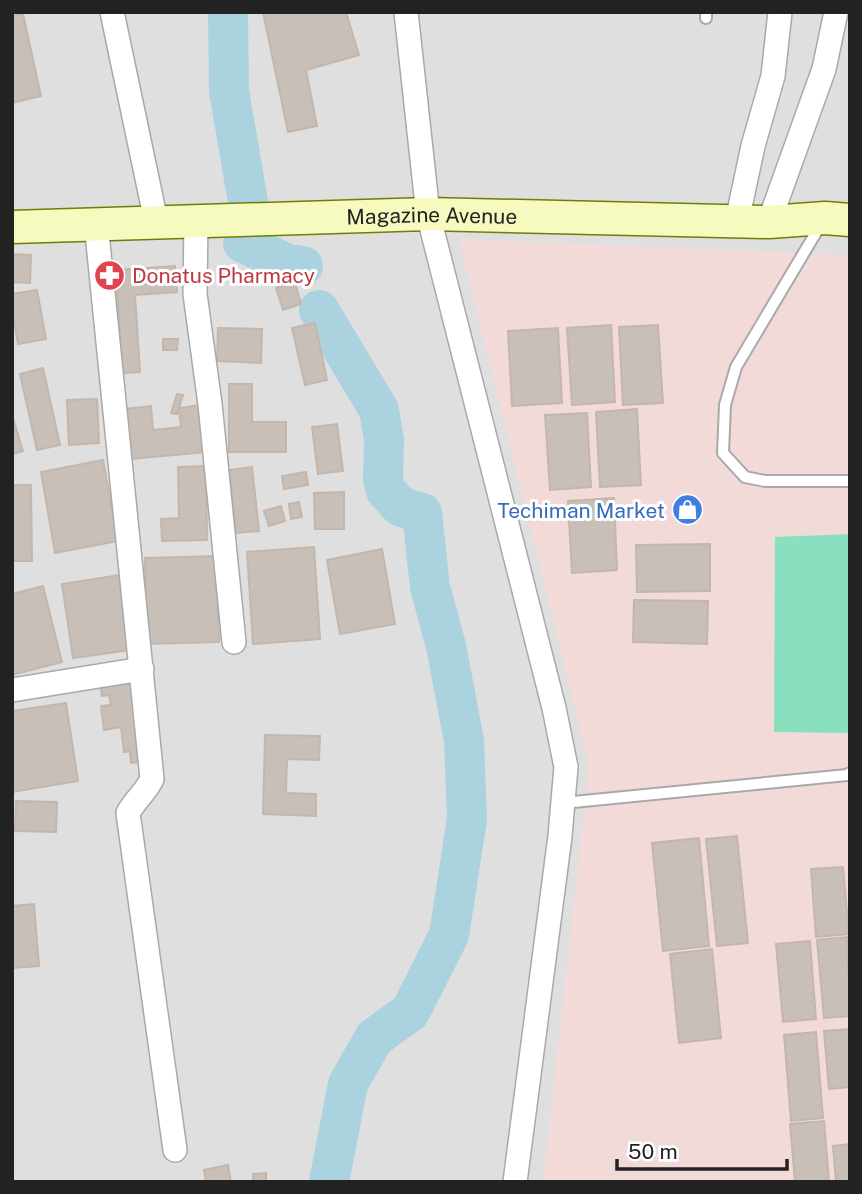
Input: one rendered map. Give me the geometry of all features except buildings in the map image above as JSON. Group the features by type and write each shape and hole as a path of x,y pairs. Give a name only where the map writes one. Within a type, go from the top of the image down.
{"street":[{"path":"112,12 156,221"},
{"path":"406,12 428,214 554,708 566,767 515,1182"},
{"path":"737,221 753,146 773,76 780,12"},
{"path":"769,222 824,69 836,12"},
{"name":"Magazine Avenue","path":"12,227 196,219 428,214 769,222 837,219"},
{"path":"196,219 195,294 210,404 234,642"},
{"path":"96,223 152,779 128,813 175,1150"},
{"path":"12,690 142,668"}],"lane":[{"path":"837,219 736,367 725,405 723,453 745,477 765,481 850,481"},
{"path":"563,803 850,773"}],"shaded area":[{"path":"12,12 850,12 850,1182 12,1182"},
{"name":"Techiman Market","path":"459,239 850,255 850,1182 543,1182 589,765"}],"green space":[{"path":"850,534 850,733 774,732 775,537"}],"waterway":[{"path":"228,12 229,91 248,202"},
{"path":"243,243 288,264 303,266"},
{"path":"319,310 379,410 384,440 383,479 386,491 401,507 422,513 430,587 446,646 464,741 467,819 449,935 410,1012 374,1038 348,1084 329,1182"}],"place":[{"name":"Donatus Pharmacy","path":"109,275"},
{"name":"Techiman Market","path":"688,510"}]}
